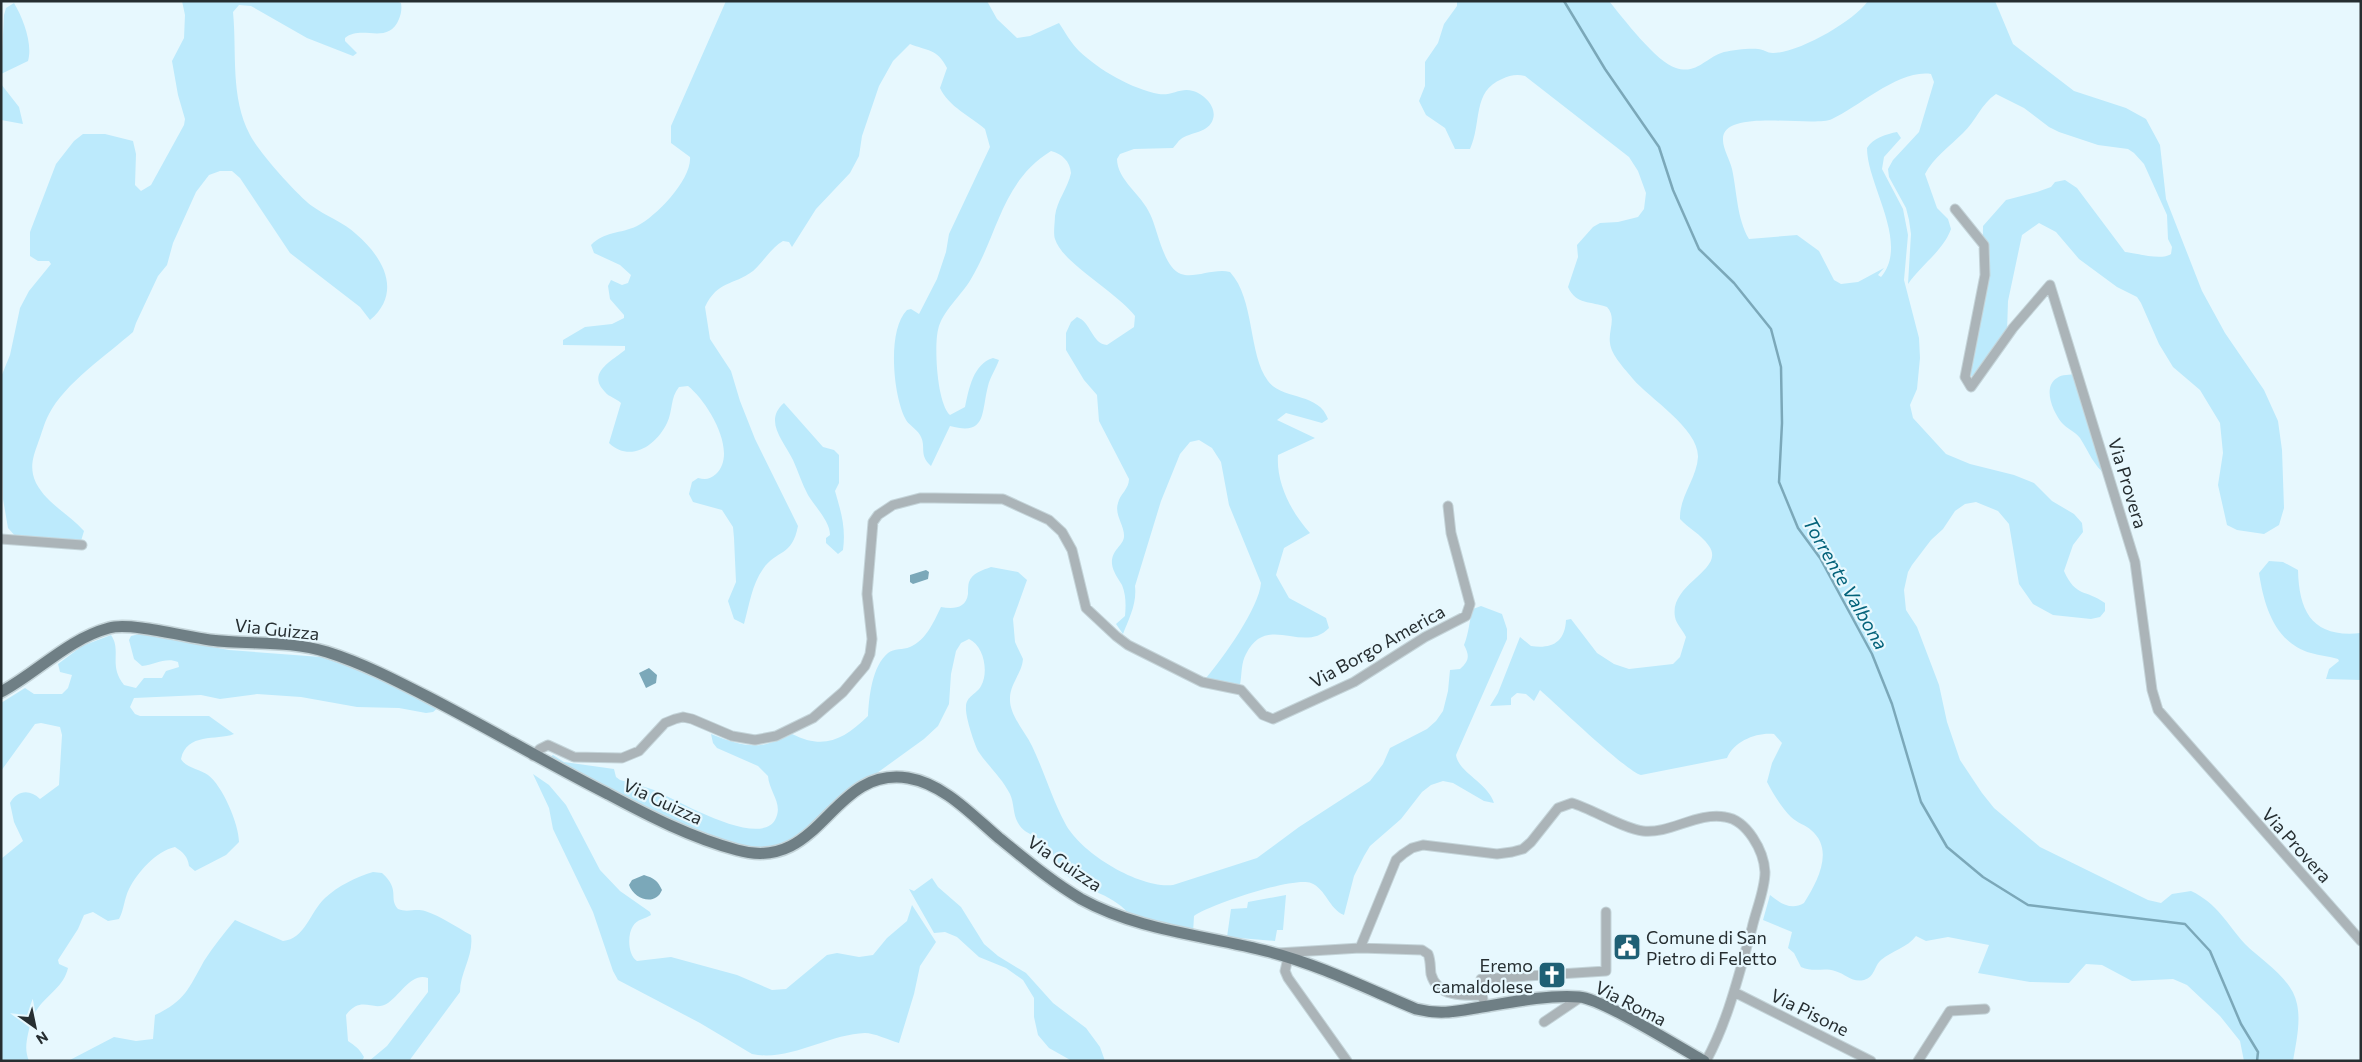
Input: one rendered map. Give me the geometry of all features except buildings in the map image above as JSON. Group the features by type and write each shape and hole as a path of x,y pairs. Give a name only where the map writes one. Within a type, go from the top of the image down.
{"main road":[{"name":"Via Guizza","path":"1,692 30,675 68,647 114,626 214,641 300,646 346,658 394,679 533,756 648,815 704,840 756,854 773,853 801,842 861,786 878,779 908,778 941,790 1036,868 1078,897 1103,910 1152,926 1274,953 1336,976"},
{"name":"Via Roma","path":"1336,976 1416,1009 1430,1012 1456,1013 1484,1000 1517,1001 1581,997 1612,1011 1705,1061"}],"street":[{"name":"Via Provera","path":"1956,208 1984,245 1986,258 1985,275 1965,377 1971,388 2013,328 2050,285 2135,562 2152,690 2158,710 2361,941"},
{"name":"Via Borgo America","path":"533,756 540,749 548,745 574,757 622,758 638,751 665,723 683,717 742,739 756,740 776,736 814,718 843,692 865,666 870,654 872,639 867,594 873,522 878,515 894,505 920,498 1003,499 1049,520 1062,532 1072,550 1086,608 1116,636 1128,645 1202,682 1242,690 1263,715 1273,719 1354,682 1425,637 1466,616 1470,604 1451,533 1448,506"},
{"path":"1,539 82,545"},
{"path":"1360,948 1396,860 1412,848 1435,846 1497,854 1523,849 1531,842 1558,808 1572,803 1641,831 1655,831 1709,818 1725,817 1748,832 1758,847 1765,873 1734,992 1719,1038 1705,1061"},
{"path":"1274,953 1360,948 1422,950 1428,954 1432,976 1439,986 1451,994 1484,1000 1481,978 1606,971 1606,912"},
{"path":"1288,958 1285,971 1288,978 1347,1061"},
{"name":"Via Pisone","path":"1734,992 1871,1061"},
{"path":"1544,1022 1581,997"},
{"path":"1918,1061 1950,1011 1985,1009"}],"shaded area":[{"path":"182,1 396,1 401,3 399,19 394,27 388,31 352,34 345,38 345,41 357,53 353,56 307,38 251,6 239,5 233,12 235,75 239,106 250,135 269,162 305,200 351,230 366,243 381,264 386,275 386,298 380,309 370,320 360,307 290,253 240,178 232,171 220,171 209,175 196,192 173,243 167,265 158,276 133,332 87,370 65,392 44,424 33,458 34,478 46,497 84,531 81,541 17,538 8,528 3,499 1,377 10,355 20,308 29,291 51,264 49,261 38,261 30,256 30,232 56,164 74,141 83,134 105,134 133,141 136,154 135,185 141,191 151,185 184,125 185,119 178,95 172,61 184,38 185,15"},
{"path":"726,1 987,1 997,19 1017,38 1030,36 1059,23 1079,51 1116,78 1138,88 1159,94 1189,90 1197,93 1209,102 1214,114 1208,127 1181,139 1173,148 1134,149 1120,154 1117,159 1118,167 1125,181 1150,214 1165,256 1175,270 1186,275 1198,275 1217,271 1230,272 1238,283 1244,297 1257,356 1268,381 1282,391 1317,404 1328,419 1322,423 1286,413 1277,420 1315,438 1278,455 1279,476 1286,497 1310,533 1284,548 1276,575 1289,598 1326,618 1329,628 1319,635 1308,638 1275,634 1264,636 1255,642 1244,657 1240,685 1206,678 1247,619 1254,606 1261,583 1229,505 1221,462 1212,448 1199,440 1190,442 1180,454 1161,501 1135,586 1135,599 1132,611 1123,634 1116,624 1125,616 1125,600 1122,585 1113,570 1112,559 1124,537 1117,507 1128,486 1129,479 1099,421 1097,395 1084,380 1066,350 1066,333 1071,322 1077,317 1085,323 1098,341 1107,345 1134,327 1135,316 1127,307 1068,258 1055,239 1056,210 1071,173 1067,162 1055,152 1051,151 1035,163 1011,193 971,279 940,323 937,338 939,387 942,399 950,415 965,407 976,371 986,361 993,358 999,360 989,383 980,420 971,428 950,426 931,466 927,462 922,439 905,418 897,394 894,347 897,332 901,319 907,310 911,309 919,314 937,279 946,252 949,234 990,147 985,129 954,106 940,88 947,68 943,62 935,53 910,44 893,61 879,86 862,136 859,156 850,173 816,209 792,247 789,242 783,241 753,271 726,284 715,292 705,307 710,339 731,371 755,439 798,526 792,543 784,552 768,563 759,575 751,595 744,624 734,619 728,601 736,582 733,527 722,510 693,502 689,494 692,482 698,478 706,479 716,474 722,465 724,453 718,427 704,403 688,386 679,387 674,396 667,423 656,439 649,445 634,452 625,452 617,449 609,443 621,403 605,392 598,379 603,368 625,350 625,346 563,345 563,340 585,327 612,324 624,318 624,315 610,299 608,286 611,280 622,285 628,283 631,275 620,265 594,253 591,245 596,240 607,235 631,229 654,215 679,186 685,176 690,157 671,143 671,126"},
{"path":"1457,1 1609,1 1640,39 1659,58 1683,70 1696,67 1724,52 1741,49 1760,49 1773,53 1796,48 1838,27 1868,1 1995,1 2013,44 2074,91 2126,108 2146,119 2160,145 2166,199 2202,291 2225,333 2264,390 2278,421 2282,450 2284,508 2279,525 2264,534 2237,530 2227,525 2218,485 2223,453 2220,423 2200,390 2173,367 2159,344 2137,297 2117,287 2079,259 2056,232 2039,223 2022,235 2008,301 2007,332 1976,374 1970,377 1968,375 1982,300 1983,226 2006,200 2037,192 2051,187 2055,182 2065,180 2077,188 2125,252 2155,257 2171,254 2172,247 2168,239 2167,215 2144,164 2134,153 2128,149 2098,145 2059,132 2049,127 2024,108 1996,94 1986,103 1968,128 1937,157 1925,174 1937,208 1948,219 1951,229 1943,244 1908,284 1911,234 1909,220 1906,208 1889,177 1888,169 1893,160 1919,132 1934,82 1931,74 1906,77 1880,90 1832,119 1822,121 1752,121 1737,124 1726,130 1723,140 1732,169 1742,223 1749,239 1797,235 1819,251 1834,280 1841,284 1858,282 1884,268 1878,275 1881,277 1889,263 1891,248 1889,231 1873,179 1867,148 1876,139 1889,134 1897,132 1901,138 1884,157 1882,169 1903,209 1908,235 1904,280 1919,338 1920,358 1917,389 1910,405 1913,418 1946,454 1970,464 2014,475 2034,483 2052,501 2074,514 2082,523 2083,532 2073,545 2064,571 2068,580 2077,589 2105,603 2105,611 2100,617 2091,619 2053,615 2033,604 2019,584 2009,524 1998,511 1976,502 1965,504 1955,511 1943,529 1931,540 1912,565 1908,572 1904,590 1906,610 1917,627 1939,685 1947,722 1960,760 1994,808 2040,847 2148,900 2161,903 2172,894 2191,891 2215,908 2245,944 2283,978 2294,995 2297,1004 2298,1032 2293,1061 2244,1061 2240,1041 2220,1016 2187,985 2173,979 2132,981 2102,965 2086,964 2069,983 2030,982 1978,973 1989,945 1948,937 1926,941 1916,936 1909,943 1881,960 1868,979 1860,981 1831,970 1811,970 1801,967 1794,953 1788,948 1792,932 1763,920 1770,895 1790,906 1804,903 1818,876 1823,856 1822,847 1818,838 1811,830 1793,819 1778,801 1767,782 1772,763 1782,743 1774,734 1754,736 1740,742 1727,758 1641,775 1633,771 1607,750 1540,690 1534,701 1526,694 1517,693 1511,698 1511,705 1490,706 1498,693 1520,637 1531,646 1551,645 1556,643 1563,634 1566,620 1571,619 1597,653 1614,664 1629,669 1673,664 1680,657 1686,637 1676,620 1675,605 1680,595 1710,562 1712,555 1706,542 1680,519 1682,503 1697,465 1696,446 1691,436 1672,415 1640,387 1616,357 1610,343 1612,320 1607,307 1580,300 1571,293 1568,287 1578,257 1577,245 1593,227 1600,223 1618,222 1638,217 1644,209 1646,193 1638,171 1629,157 1522,75 1505,78 1493,84 1486,91 1479,109 1474,139 1470,149 1455,149 1445,128 1426,115 1419,101 1425,86 1425,62 1438,43 1444,24 1457,6"},
{"path":"14,3 21,16 28,39 28,61 1,74 4,15 6,8"},
{"path":"1,84 19,107 23,124 1,120"},
{"path":"2076,374 2107,476 2095,463 2078,436 2062,423 2055,413 2050,400 2050,387 2057,378"},
{"path":"784,403 823,447 834,450 839,455 839,483 835,491 844,534 843,550 838,554 826,543 826,538 830,535 828,525 808,495 793,460 777,431 775,417"},
{"path":"2269,561 2283,562 2298,570 2302,599 2306,611 2312,620 2321,627 2331,631 2345,634 2361,633 2361,680 2326,679 2329,669 2339,661 2338,659 2314,654 2299,648 2288,641 2280,632 2268,610 2261,586 2259,573"},
{"path":"991,567 1018,572 1027,580 1013,619 1015,642 1023,659 1011,693 1010,704 1012,711 1032,746 1065,823 1084,846 1097,857 1128,875 1160,885 1173,885 1257,858 1299,827 1370,781 1383,764 1390,748 1427,729 1443,711 1448,691 1450,670 1460,669 1467,661 1468,655 1464,645 1473,609 1481,606 1502,614 1507,629 1507,639 1456,755 1462,767 1486,789 1494,803 1484,801 1453,783 1443,781 1431,785 1422,792 1401,819 1370,846 1354,876 1344,915 1335,908 1316,886 1311,883 1302,882 1270,887 1203,911 1194,916 1193,933 1131,917 1118,903 1065,874 1047,844 1020,826 1010,794 978,751 968,723 966,703 981,686 985,674 984,660 981,653 974,642 969,639 961,643 956,651 951,674 949,704 938,726 784,848 747,848 681,824 645,809 550,757 553,755 564,762 614,769 616,777 620,780 654,790 716,819 752,829 766,827 775,820 778,809 768,776 758,766 717,748 713,743 711,734 742,744 761,745 792,734 803,739 824,742 833,740 850,731 868,716 872,682 878,666 888,653 910,647 921,640 929,630 941,607 954,608 965,603 970,579 978,572"},
{"path":"926,570 929,572 928,579 913,584 910,582 910,575"},
{"path":"139,634 229,650 321,657 362,671 439,707 433,712 426,713 399,708 357,707 301,697 257,694 220,699 201,695 134,698 130,707 135,714 140,716 209,716 234,734 196,741 184,750 181,759 186,764 208,775 219,787 233,816 239,842 226,855 195,871 189,866 186,857 180,851 175,847 168,849 154,858 132,883 119,919 108,921 93,912 84,915 78,929 58,960 59,964 68,968 63,980 34,1014 26,1044 29,1061 1,1061 1,859 23,841 14,822 10,803 16,795 24,792 28,792 40,799 59,785 62,735 60,727 41,723 35,724 1,771 1,703 25,688 34,694 62,694 68,688 72,675 60,672 58,664 82,646 111,635 115,647 117,671 124,685 136,688 144,678 162,678 166,671 179,667 178,662 169,660 142,666 134,659 129,640 131,636"},
{"path":"649,668 657,675 656,683 646,688 639,673"},
{"path":"533,774 549,785 566,805 600,870 620,891 650,912 651,915 639,920 631,930 629,945 637,961 671,957 737,975 772,990 786,989 827,955 837,953 859,957 873,955 887,938 907,921 912,905 936,942 920,966 914,994 899,1043 865,1033 837,1038 780,1054 752,1054 700,1023 618,980 613,971 593,912 553,829 549,808"},
{"path":"373,872 382,873 388,879 393,889 395,905 398,909 431,913 471,935 471,950 462,978 460,992 409,1061 369,1061 387,1046 428,992 428,978 422,977 411,981 383,1006 357,1006 346,1015 348,1041 362,1054 364,1057 362,1061 68,1061 114,1037 136,1041 153,1039 155,1015 180,999 190,986 207,956 235,920 283,941 291,939 302,930 325,898 348,882"},
{"path":"644,875 655,880 662,890 659,895 650,900 635,894 629,885 632,880"},
{"path":"932,878 938,887 961,907 984,944 998,956 1026,973 1053,1003 1086,1028 1100,1047 1105,1061 1072,1061 1049,1048 1038,1035 1034,1017 1034,998 1023,980 1006,968 979,957 957,937 945,932 934,933 909,889 914,891"},
{"path":"1286,895 1283,930 1277,930 1275,941 1227,937 1231,909 1247,908 1248,902"}],"waterway":[{"name":"Torrente Valbona","path":"1564,1 1605,69 1659,147 1673,190 1699,249 1734,283 1771,329 1781,367 1782,423 1779,482 1798,528 1820,558 1872,654 1892,704 1921,802 1947,847 1983,877 2028,905 2185,924 2210,951 2241,1024 2258,1052 2257,1061"}],"place":[{"name":"Comune di San Pietro di Feletto","path":"1627,947"},
{"name":"Eremo camaldolese","path":"1552,975"}]}
